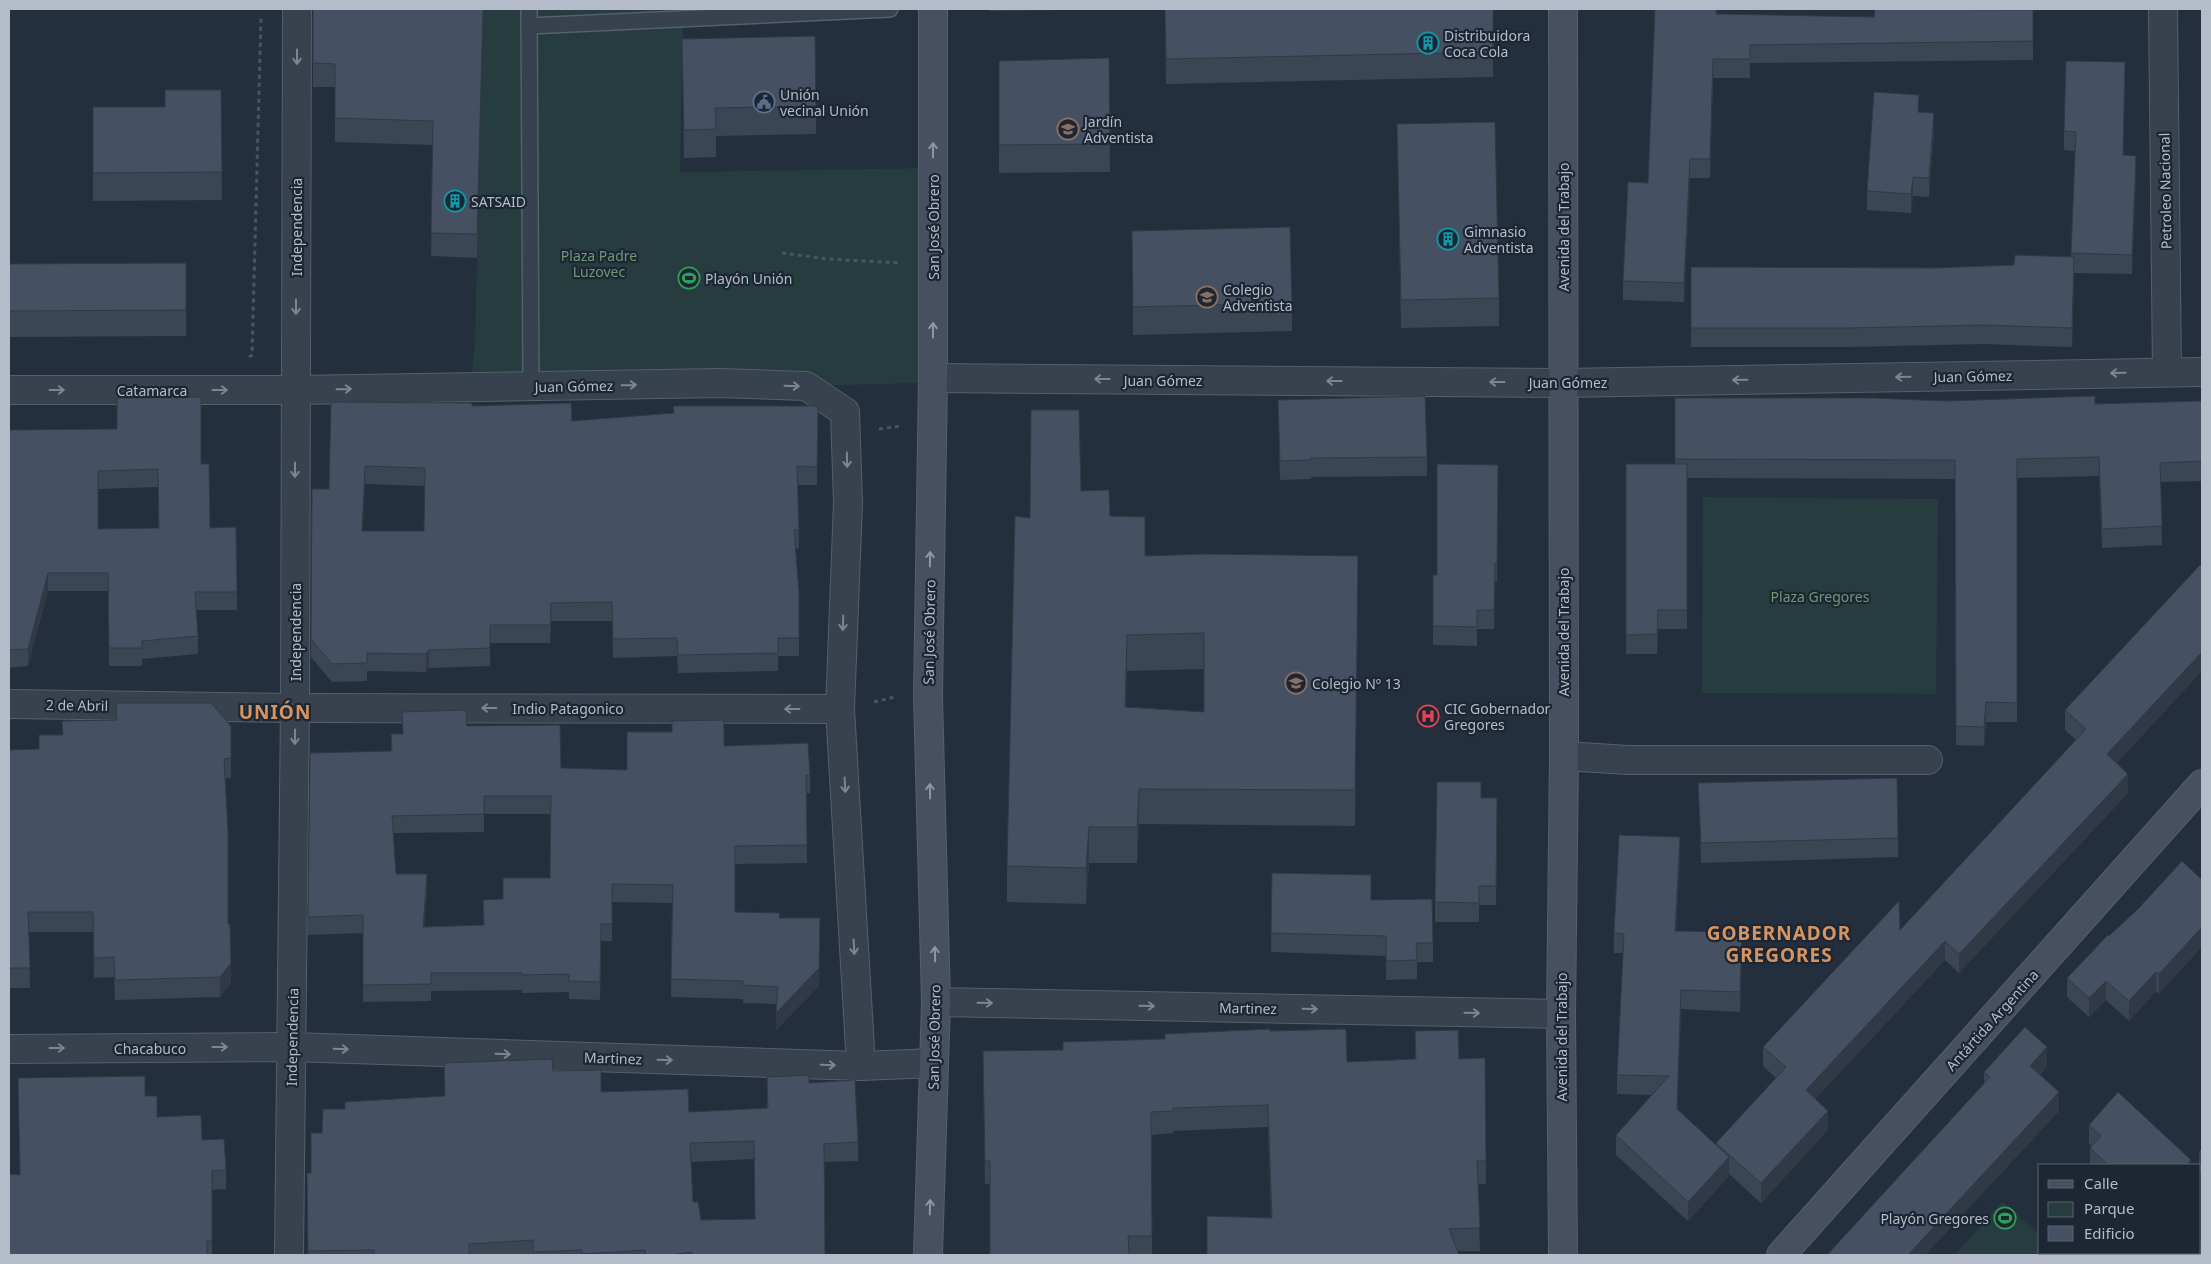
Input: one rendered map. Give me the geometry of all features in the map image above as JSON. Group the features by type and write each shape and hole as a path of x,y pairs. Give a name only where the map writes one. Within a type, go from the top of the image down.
{"street":[{"name":"Independencia","path":"288,1255 295,708 297,9"},
{"name":"San José Obrero","path":"928,1255 936,1002 928,696 933,422 933,9"},
{"name":"Avenida del Trabajo","path":"1563,9 1564,756 1561,1014 1563,1255"},
{"name":"Petroleo Nacional","path":"2163,9 2166,372"},
{"name":"Juan Gómez","path":"933,378 1563,383 2202,372"},
{"name":"Juan Gómez","path":"296,390 720,383 806,386 846,423"},
{"name":"Catamarca","path":"9,390 296,390"},
{"path":"846,423 848,503 840,709 861,1066"},
{"name":"2 de Abril","path":"9,704 295,708"},
{"name":"Indio Patagonico","path":"295,708 840,709"},
{"path":"1564,756 1628,760 1928,760"},
{"name":"Antártida Argentina","path":"1781,1255 2202,785"},
{"name":"Martinez","path":"936,1002 1561,1014"},
{"name":"Martinez","path":"292,1047 861,1066 934,1063"},
{"name":"Chacabuco","path":"9,1049 292,1047"}],"lane":[{"path":"529,9 531,386"},
{"path":"529,26 890,9"}],"path":[{"path":"245,359 252,355 262,9"},
{"path":"782,253 828,259 933,265"},
{"path":"846,423 933,422"},
{"path":"840,709 903,696 928,696"}],"green space":[{"name":"Plaza Padre Luzovec","path":"484,9 683,9 680,172 933,168 933,378 918,383 806,386 471,387 475,336"},
{"name":"Plaza Gregores","path":"1703,497 1938,499 1936,694 1702,693"},
{"name":"Playón Gregores","path":"2002,1202 2038,1233 2038,1254 2058,1254 2057,1255 1955,1255"}],"building":[{"path":"313,9 483,9 477,234 431,233 433,121 335,118 335,64 313,63"},
{"path":"1165,9 1493,9 1493,52 1166,59"},
{"path":"1655,9 1716,9 1716,14 1874,17 1875,9 2033,10 2033,41 1750,45 1750,59 1713,59 1710,159 1690,159 1684,283 1623,281 1628,182 1648,183"},
{"path":"815,36 816,106 715,108 716,129 684,130 682,39"},
{"path":"1109,58 1110,144 999,145 999,61"},
{"path":"2066,61 2125,62 2123,155 2136,156 2132,255 2071,253 2076,132 2064,131"},
{"path":"165,90 221,90 222,172 93,173 93,107 165,107"},
{"path":"1874,92 1919,95 1918,112 1934,113 1929,178 1913,177 1911,194 1867,191"},
{"name":"Gimnasio Adventista","path":"1495,122 1499,298 1401,300 1397,124"},
{"path":"1290,227 1292,303 1133,307 1132,231"},
{"path":"2015,255 2074,257 2072,328 1983,325 1849,328 1691,328 1691,267 1934,268 2014,265"},
{"path":"186,263 186,310 9,311 9,264"},
{"path":"1425,396 1427,457 1311,458 1311,460 1280,461 1278,400"},
{"path":"2095,396 2095,404 2202,401 2202,461 2160,463 2162,526 2102,529 2099,457 2017,459 2017,703 1986,702 1984,727 1956,726 1955,460 1675,459 1675,398 1873,398 1946,401"},
{"path":"201,397 201,464 209,464 210,528 236,527 237,592 195,592 198,636 142,641 142,648 109,648 108,573 48,573 28,649 9,650 9,430 117,429 117,398","holes":["158,469 159,528 98,529 98,471"]},
{"path":"331,402 472,403 472,406 571,403 572,421 674,413 673,406 818,406 817,467 797,466 799,530 794,530 799,592 799,638 778,638 778,653 678,655 677,638 613,639 612,602 551,603 550,625 490,625 490,648 429,650 426,654 367,653 367,663 332,664 311,639 312,489 329,489","holes":["365,466 425,468 424,531 362,531"]},
{"path":"1031,410 1079,410 1081,491 1109,490 1110,516 1145,517 1145,556 1205,554 1358,556 1355,790 1139,789 1137,827 1089,827 1086,868 1007,866 1015,516 1030,518","holes":["1204,633 1204,712 1125,707 1127,635"]},
{"path":"1437,464 1498,465 1497,563 1495,563 1494,610 1477,610 1477,627 1433,626 1433,575 1437,575"},
{"path":"1626,464 1687,464 1687,610 1658,610 1657,634 1626,635"},
{"path":"2200,565 2202,567 2202,652 2107,754 2128,774 1959,954 1945,941 1806,1090 1828,1111 1761,1183 1716,1143 1786,1067 1763,1047 1899,901 1900,930 2086,729 2065,710"},
{"path":"116,703 211,703 231,726 231,758 224,759 228,831 228,924 230,924 231,963 220,977 115,980 114,957 94,958 93,912 28,912 30,968 9,968 9,750 39,749 39,735 63,735 62,721 117,720"},
{"path":"466,710 467,726 560,725 561,768 627,770 627,732 672,732 672,721 724,720 724,746 808,743 810,775 806,775 807,845 735,846 735,912 780,913 779,918 820,918 819,968 776,1013 778,987 743,985 743,981 671,979 673,885 612,884 612,924 601,924 600,982 569,981 569,974 431,973 431,984 363,985 363,915 308,917 310,753 392,751 391,734 403,734 402,712","holes":["484,796 551,796 550,878 503,878 503,899 483,900 484,925 423,927 427,874 396,874 392,816 484,814"]},
{"path":"1897,778 1898,838 1701,843 1698,783"},
{"path":"1437,782 1481,782 1481,798 1497,798 1496,886 1479,886 1479,903 1435,902"},
{"path":"1619,835 1680,837 1675,931 1742,932 1740,992 1681,990 1677,1109 1729,1157 1688,1202 1616,1135 1669,1076 1617,1075 1624,934 1614,933"},
{"path":"2182,861 2202,880 2202,927 2159,974 2156,972 2129,1001 2106,981 2089,998 2067,978 2108,935 2139,908"},
{"path":"1272,873 1371,875 1371,900 1432,899 1433,943 1416,943 1417,960 1386,961 1386,936 1271,933"},
{"path":"2025,1027 2047,1047 2030,1066 2059,1092 1908,1255 1827,1255 1990,1077 1984,1072"},
{"path":"1270,1029 1270,1031 1346,1029 1347,1062 1416,1059 1415,1031 1458,1030 1459,1059 1485,1058 1486,1161 1477,1161 1480,1228 1449,1229 1459,1255 1207,1255 1207,1216 1272,1218 1268,1105 1173,1108 1173,1111 1151,1112 1152,1236 1128,1236 1129,1255 990,1255 990,1161 985,1161 983,1051 1063,1050 1063,1042 1165,1039 1165,1034"},
{"path":"552,1059 553,1071 601,1070 601,1092 688,1089 689,1112 768,1108 767,1077 809,1075 809,1083 855,1080 858,1142 824,1144 825,1255 692,1255 692,1252 670,1255 646,1255 645,1250 582,1254 582,1250 533,1252 533,1240 469,1244 469,1255 374,1255 374,1250 308,1251 307,1173 311,1173 311,1133 322,1133 323,1109 345,1109 345,1102 445,1096 444,1063","holes":["754,1141 755,1219 701,1220 698,1202 693,1202 690,1143"]},
{"path":"145,1076 145,1096 157,1096 157,1117 201,1115 202,1140 224,1139 226,1170 212,1171 212,1241 207,1241 207,1255 9,1255 9,1174 20,1175 18,1078"},
{"path":"2118,1092 2191,1160 2187,1164 2107,1164 2090,1148 2101,1136 2089,1125"},
{"path":"2201,1242 2202,1244 2202,1255 2127,1255 2201,1254"}],"place":[{"name":"Distribuidora Coca Cola","path":"1428,43"},
{"name":"Unión vecinal Unión","path":"764,102"},
{"name":"Jardín Adventista","path":"1068,129"},
{"name":"SATSAID","path":"455,201"},
{"name":"Gimnasio Adventista","path":"1448,239"},
{"name":"Playón Unión","path":"689,278"},
{"name":"Colegio Adventista","path":"1207,297"},
{"name":"Colegio Nº 13","path":"1296,683"},
{"name":"CIC Gobernador Gregores","path":"1428,716"},
{"name":"Playón Gregores","path":"2005,1218"}],"district":[{"name":"UNIÓN","path":"275,712"},
{"name":"GOBERNADOR GREGORES","path":"1779,944"}]}
